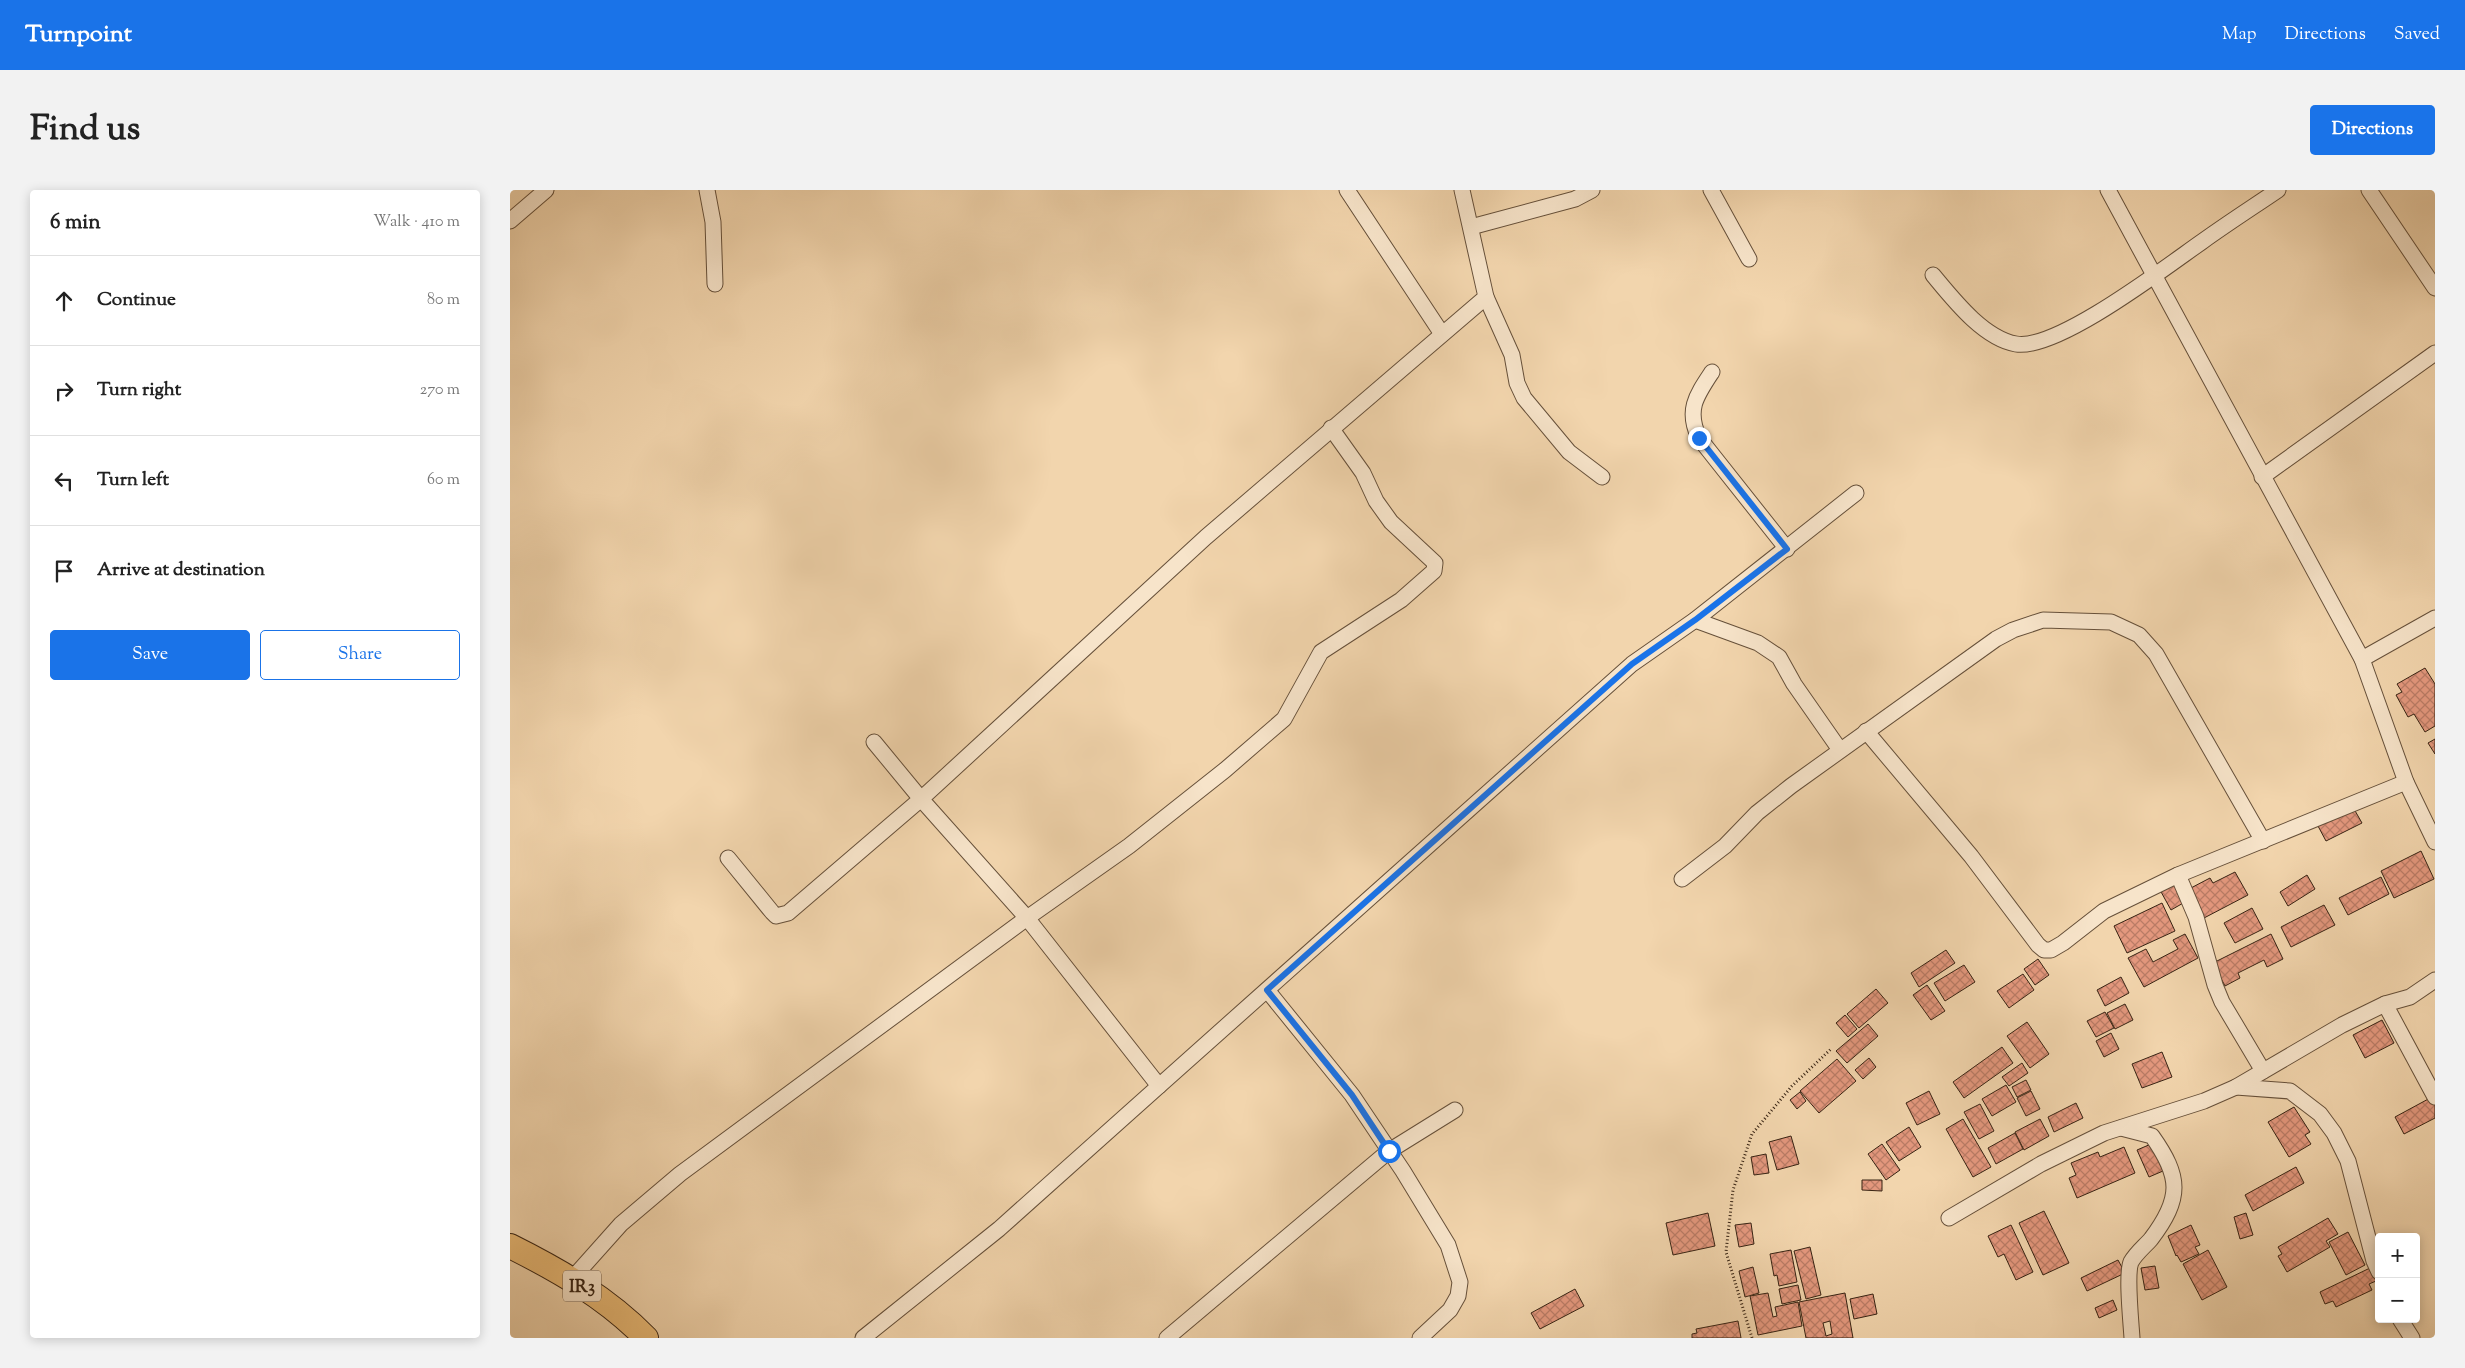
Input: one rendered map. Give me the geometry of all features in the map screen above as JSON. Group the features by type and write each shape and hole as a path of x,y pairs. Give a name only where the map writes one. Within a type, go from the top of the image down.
{"main road":[{"name":"IR3","path":"510,1246 608,1302 646,1338"}],"street":[{"path":"510,221 546,190"},
{"path":"707,190 713,222 715,284"},
{"path":"1347,190 1442,334"},
{"path":"1462,190 1486,297 1512,354 1517,383 1524,398 1569,452 1602,477"},
{"path":"1471,227 1575,199 1592,190"},
{"path":"1711,190 1749,259"},
{"path":"2108,190 2362,659 2406,782 2435,841"},
{"path":"1932,275 1977,323 2001,338 2015,344 2029,344 2086,319 2156,276 2203,241 2278,190"},
{"path":"2368,190 2435,288"},
{"path":"728,858 776,916 788,913 921,799 1206,537 1486,297"},
{"path":"2262,477 2435,353"},
{"path":"1712,372 1698,392 1693,410 1693,424 1699,438 1787,549"},
{"path":"571,1280 621,1224 680,1174 1027,918 1129,846 1225,770 1284,719 1321,652 1401,600 1434,572 1435,563 1391,522 1376,501 1363,473 1331,428"},
{"path":"863,1338 999,1229 1632,664 1695,620 1856,493"},
{"path":"2362,659 2435,618"},
{"path":"1695,620 1758,643 1778,657 1794,684 1840,750"},
{"path":"1682,879 1725,846 1757,813 1866,731 1996,639 2013,630 2043,620 2111,622 2139,635 2156,654 2263,841"},
{"path":"1866,731 1971,856 2038,945 2044,950 2051,950 2063,943 2104,910 2178,875 2406,782"},
{"path":"874,742 921,799 1027,918 1159,1086"},
{"path":"2178,875 2196,917 2215,985 2222,1002 2263,1071"},
{"path":"1949,1218 2040,1164 2104,1133 2204,1101 2236,1087 2342,1025 2385,1004 2410,997 2435,980"},
{"path":"1267,990 1352,1095 1443,1237 1457,1267 1460,1282 1458,1296 1450,1310 1420,1338"},
{"path":"2385,1004 2435,1097"},
{"path":"2236,1087 2290,1091 2320,1114 2334,1133 2348,1161 2375,1262"},
{"path":"1167,1338 1389,1151 1455,1110"},
{"path":"2121,1128 2152,1136 2172,1169 2174,1186 2165,1220 2136,1256 2129,1268 2132,1338"},
{"path":"2403,1323 2412,1338"}],"path":[{"path":"1752,1338 1726,1252 1732,1190 1752,1134 1792,1086 1831,1049"}],"building":[{"path":"2425,668 2435,684 2435,726 2425,732 2414,714 2408,717 2396,695 2402,692 2397,684"},
{"path":"2435,739 2435,754 2428,743"},
{"path":"2354,809 2362,823 2326,841 2318,826"},
{"path":"2421,851 2434,879 2394,898 2381,871"},
{"path":"2235,872 2248,895 2204,918 2189,889 2210,878 2213,883"},
{"path":"2307,875 2315,889 2288,906 2280,892"},
{"path":"2381,877 2389,894 2348,915 2339,898"},
{"path":"2175,883 2185,902 2171,910 2160,890"},
{"path":"2162,903 2175,931 2127,953 2114,926"},
{"path":"2324,905 2335,925 2291,947 2281,927"},
{"path":"2252,908 2263,929 2235,943 2224,923"},
{"path":"2185,934 2198,958 2144,987 2128,958 2146,949 2153,962 2178,949 2173,940"},
{"path":"2271,934 2283,959 2267,967 2264,960 2238,973 2240,978 2225,986 2213,963"},
{"path":"1946,950 1955,963 1919,987 1911,973"},
{"path":"2038,959 2049,975 2035,985 2024,969"},
{"path":"1964,965 1975,982 1945,1001 1934,983"},
{"path":"2023,974 2034,990 2009,1008 1997,991"},
{"path":"2121,977 2129,993 2105,1006 2097,990"},
{"path":"1927,985 1945,1011 1931,1020 1913,995"},
{"path":"1876,989 1888,1003 1859,1028 1847,1014"},
{"path":"2125,1004 2133,1020 2115,1029 2107,1013"},
{"path":"2105,1012 2114,1028 2096,1037 2087,1021"},
{"path":"1845,1015 1857,1029 1848,1037 1836,1023"},
{"path":"2382,1020 2394,1043 2365,1058 2353,1035"},
{"path":"2027,1022 2049,1054 2030,1068 2007,1036"},
{"path":"1868,1024 1878,1036 1847,1063 1836,1051"},
{"path":"2111,1033 2119,1049 2104,1057 2096,1041"},
{"path":"2002,1047 2013,1063 1964,1098 1953,1082"},
{"path":"2162,1052 2172,1077 2142,1088 2132,1064"},
{"path":"1869,1058 1876,1067 1863,1079 1855,1070"},
{"path":"1837,1059 1856,1081 1819,1113 1800,1091"},
{"path":"2022,1063 2028,1073 2009,1086 2002,1077"},
{"path":"2026,1080 2031,1090 2017,1097 2012,1087"},
{"path":"2006,1085 2016,1102 1992,1116 1982,1099"},
{"path":"1929,1091 1940,1114 1917,1125 1906,1103"},
{"path":"2031,1091 2040,1109 2026,1116 2017,1098"},
{"path":"1800,1092 1806,1101 1797,1109 1790,1100"},
{"path":"2432,1097 2435,1103 2435,1118 2404,1134 2395,1117"},
{"path":"2076,1103 2083,1118 2054,1132 2048,1117"},
{"path":"1980,1104 1994,1131 1979,1139 1964,1112"},
{"path":"2294,1107 2310,1132 2305,1135 2311,1144 2289,1157 2268,1122"},
{"path":"1963,1119 1991,1167 1973,1177 1946,1129"},
{"path":"2040,1119 2049,1136 2024,1150 2015,1132"},
{"path":"1909,1127 1921,1147 1899,1161 1886,1142"},
{"path":"2015,1133 2023,1149 1996,1164 1988,1148"},
{"path":"1791,1136 1799,1164 1777,1170 1769,1142"},
{"path":"1882,1144 1900,1170 1886,1180 1868,1154"},
{"path":"2151,1144 2163,1171 2149,1177 2137,1150"},
{"path":"2124,1147 2135,1173 2077,1198 2069,1178 2076,1175 2071,1163 2098,1152 2100,1157"},
{"path":"1766,1154 1769,1173 1754,1175 1751,1157"},
{"path":"2296,1167 2304,1183 2253,1211 2245,1195"},
{"path":"1862,1180 1882,1180 1882,1191 1862,1190"},
{"path":"2044,1211 2069,1263 2043,1275 2019,1223"},
{"path":"1708,1213 1715,1246 1673,1255 1666,1223"},
{"path":"2246,1213 2253,1235 2240,1239 2234,1217"},
{"path":"2328,1218 2338,1234 2326,1241 2330,1247 2287,1272 2278,1256 2282,1254 2278,1247"},
{"path":"1751,1223 1754,1244 1739,1247 1735,1225"},
{"path":"2011,1225 2033,1272 2016,1280 2004,1254 1998,1257 1988,1236"},
{"path":"2191,1225 2200,1245 2195,1247 2199,1254 2181,1262 2176,1256 2168,1236"},
{"path":"2348,1232 2365,1265 2346,1275 2329,1242"},
{"path":"1810,1247 1821,1295 1806,1299 1794,1251"},
{"path":"1791,1250 1797,1282 1779,1286 1777,1275 1774,1276 1770,1254"},
{"path":"2208,1250 2227,1287 2202,1300 2183,1264"},
{"path":"2118,1260 2125,1273 2087,1291 2081,1278"},
{"path":"2155,1266 2159,1288 2145,1290 2141,1268"},
{"path":"1753,1267 1759,1293 1745,1297 1739,1271"},
{"path":"2370,1268 2375,1279 2375,1281 2369,1284 2372,1290 2336,1307 2333,1301 2325,1304 2320,1292"},
{"path":"1798,1285 1801,1300 1782,1304 1779,1289"},
{"path":"1575,1289 1584,1306 1540,1329 1531,1313"},
{"path":"1768,1293 1773,1317 1777,1316 1775,1307 1798,1302 1802,1326 1758,1335 1750,1296"},
{"path":"1845,1293 1853,1338 1806,1338 1799,1302","holes":["1830,1321 1832,1334 1826,1336 1823,1323"]},
{"path":"1873,1294 1877,1314 1854,1319 1850,1299"},
{"path":"2113,1300 2117,1310 2099,1318 2095,1308"},
{"path":"1738,1321 1741,1338 1692,1338 1692,1334 1697,1333 1696,1329"}],"route":[{"path":"1389,1151 1352,1095 1267,990 1632,664 1695,620 1787,549 1699,438"}]}
